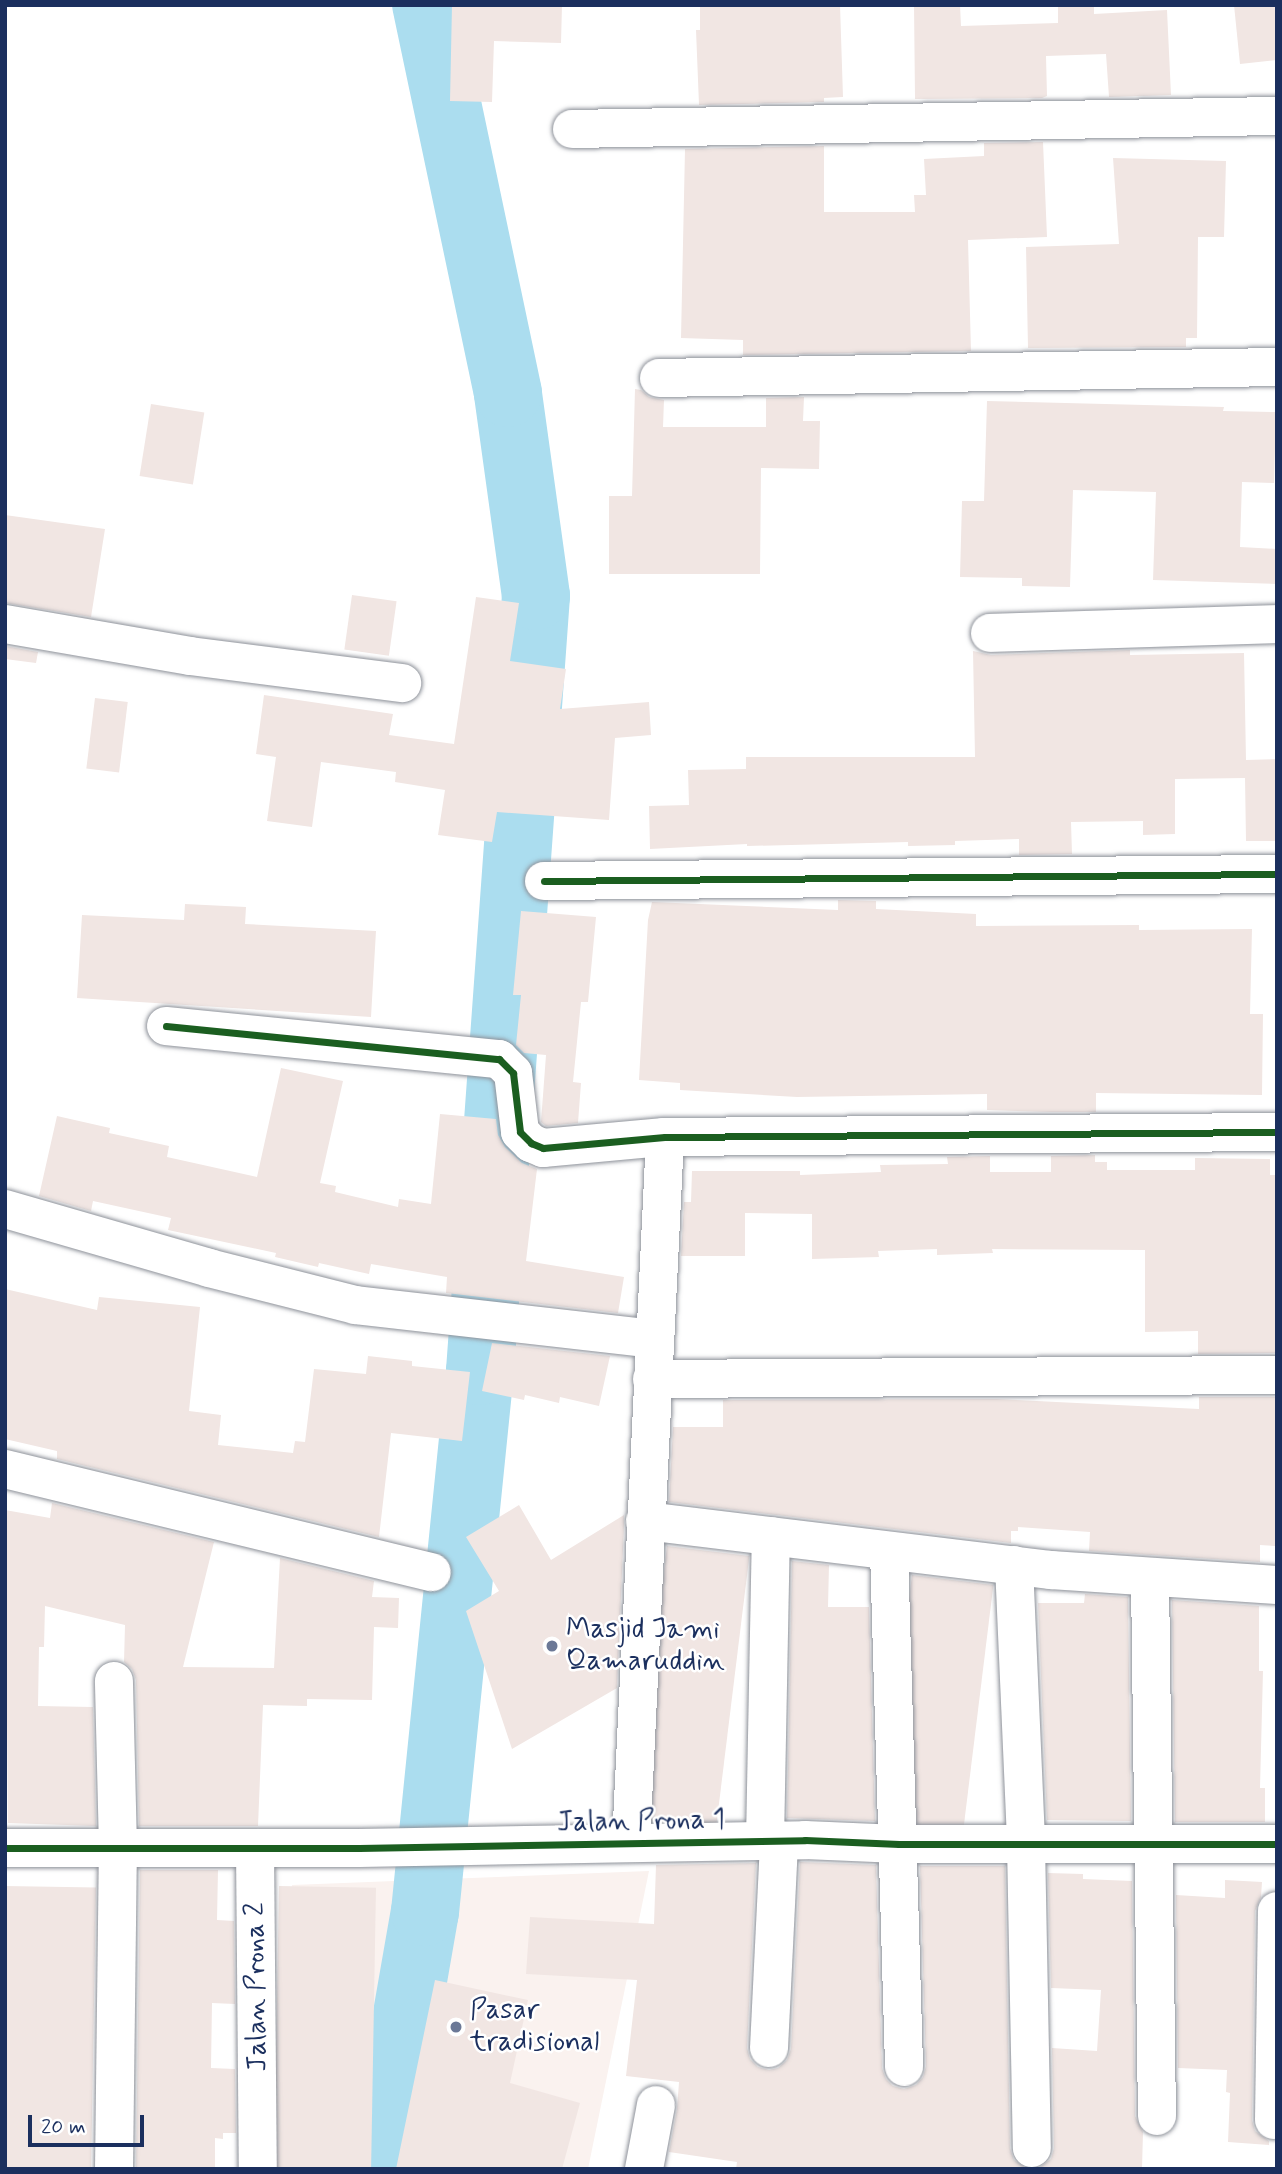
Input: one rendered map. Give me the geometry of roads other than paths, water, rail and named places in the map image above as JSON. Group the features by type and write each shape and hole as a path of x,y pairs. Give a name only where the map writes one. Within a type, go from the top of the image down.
{"street":[{"path":"572,129 1277,116"},
{"path":"659,378 1277,367"},
{"path":"5,624 190,656 402,683"},
{"path":"990,633 1277,624"},
{"path":"544,881 1277,874"},
{"path":"166,1026 499,1059 513,1073 520,1132 531,1143 543,1148 665,1137 1277,1132"},
{"path":"631,1843 665,1137"},
{"path":"5,1209 209,1268 355,1305 654,1339"},
{"path":"652,1379 1277,1375"},
{"path":"5,1469 432,1572"},
{"path":"645,1521 1014,1565 1277,1585"},
{"path":"769,2048 772,1840 771,1536"},
{"path":"889,1550 904,2067"},
{"path":"1014,1565 1026,1844 1032,2148"},
{"path":"1150,1577 1157,2116"},
{"path":"114,1681 118,1848 114,2169"},
{"name":"Jalan Prona 1","path":"5,1848 255,1848 772,1840 899,1844 1277,1844"},
{"name":"Jalan Prona 2","path":"255,1848 258,2169"},
{"path":"1274,2120 1277,1911"},
{"path":"648,2168 656,2105"}],"waterway":[{"path":"380,2169 425,1912 480,1371 536,596 508,393 426,5"}],"place":[{"name":"Masjid Jami Qamaruddin","path":"552,1646"},
{"name":"Pasar tradisional","path":"456,2027"}]}
